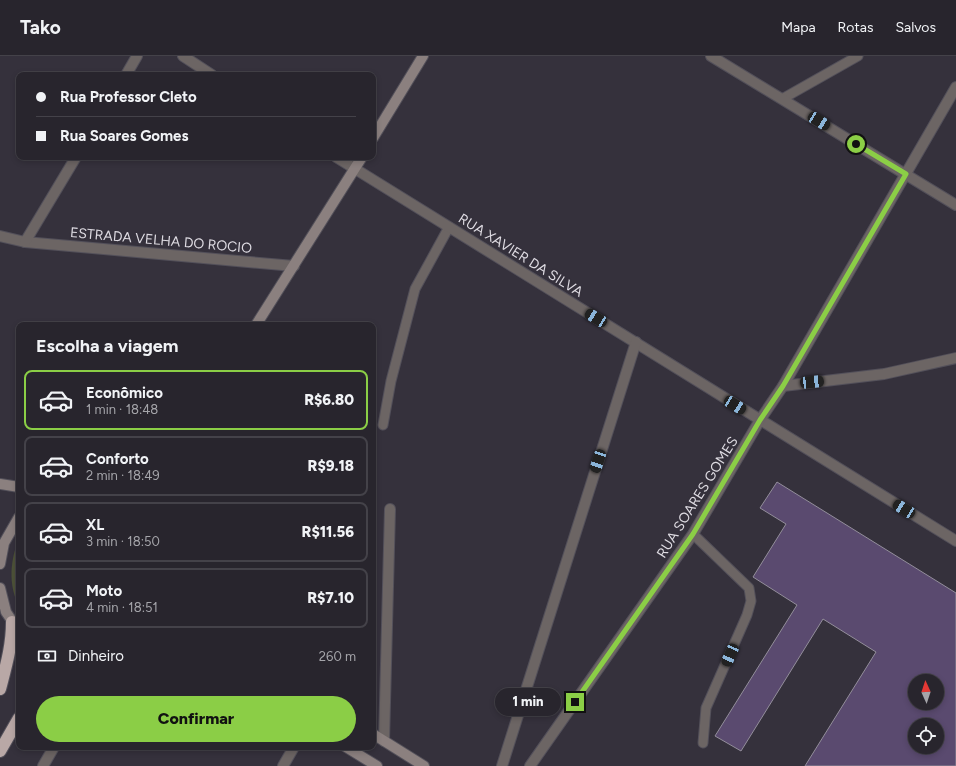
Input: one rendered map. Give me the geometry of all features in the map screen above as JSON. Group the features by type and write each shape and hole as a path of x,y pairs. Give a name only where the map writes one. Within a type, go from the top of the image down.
{"highway":[{"path":"0,688 10,655 15,626"},
{"path":"0,751 16,723"}],"street":[{"path":"128,72 137,56"},
{"path":"183,56 207,72"},
{"path":"376,133 423,56"},
{"path":"711,56 956,205"},
{"name":"RUA SOARES GOMES","path":"530,766 693,534 760,420 783,386 956,87"},
{"path":"26,242 74,160"},
{"name":"RUA XAVIER DA SILVA","path":"340,160 956,541"},
{"path":"258,322 360,160"},
{"name":"ESTRADA VELHA DO ROCIO","path":"0,236 26,242 294,266"},
{"path":"502,766 636,342"},
{"path":"783,386 884,374 956,358"},
{"path":"0,484 16,487"},
{"path":"384,741 390,509"},
{"path":"0,564 4,543 16,522"},
{"path":"0,588 6,612 15,626"},
{"path":"376,736 424,766"},
{"path":"43,766 52,750"},
{"path":"283,766 292,750"},
{"path":"351,750 377,766"}],"lane":[{"path":"782,99 858,56"},
{"path":"383,425 391,382 415,289 449,227"},
{"path":"693,534 749,588 750,601 747,615 706,708 702,743"}],"green space":[{"path":"16,547 16,600 12,581 12,564"}],"building":[{"path":"777,482 956,593 956,766 805,766 876,652 823,619 741,751 715,736 797,605 753,577 786,524 760,508"}],"route":[{"path":"575,702 693,534 760,420 783,386 906,174 856,144"}]}
